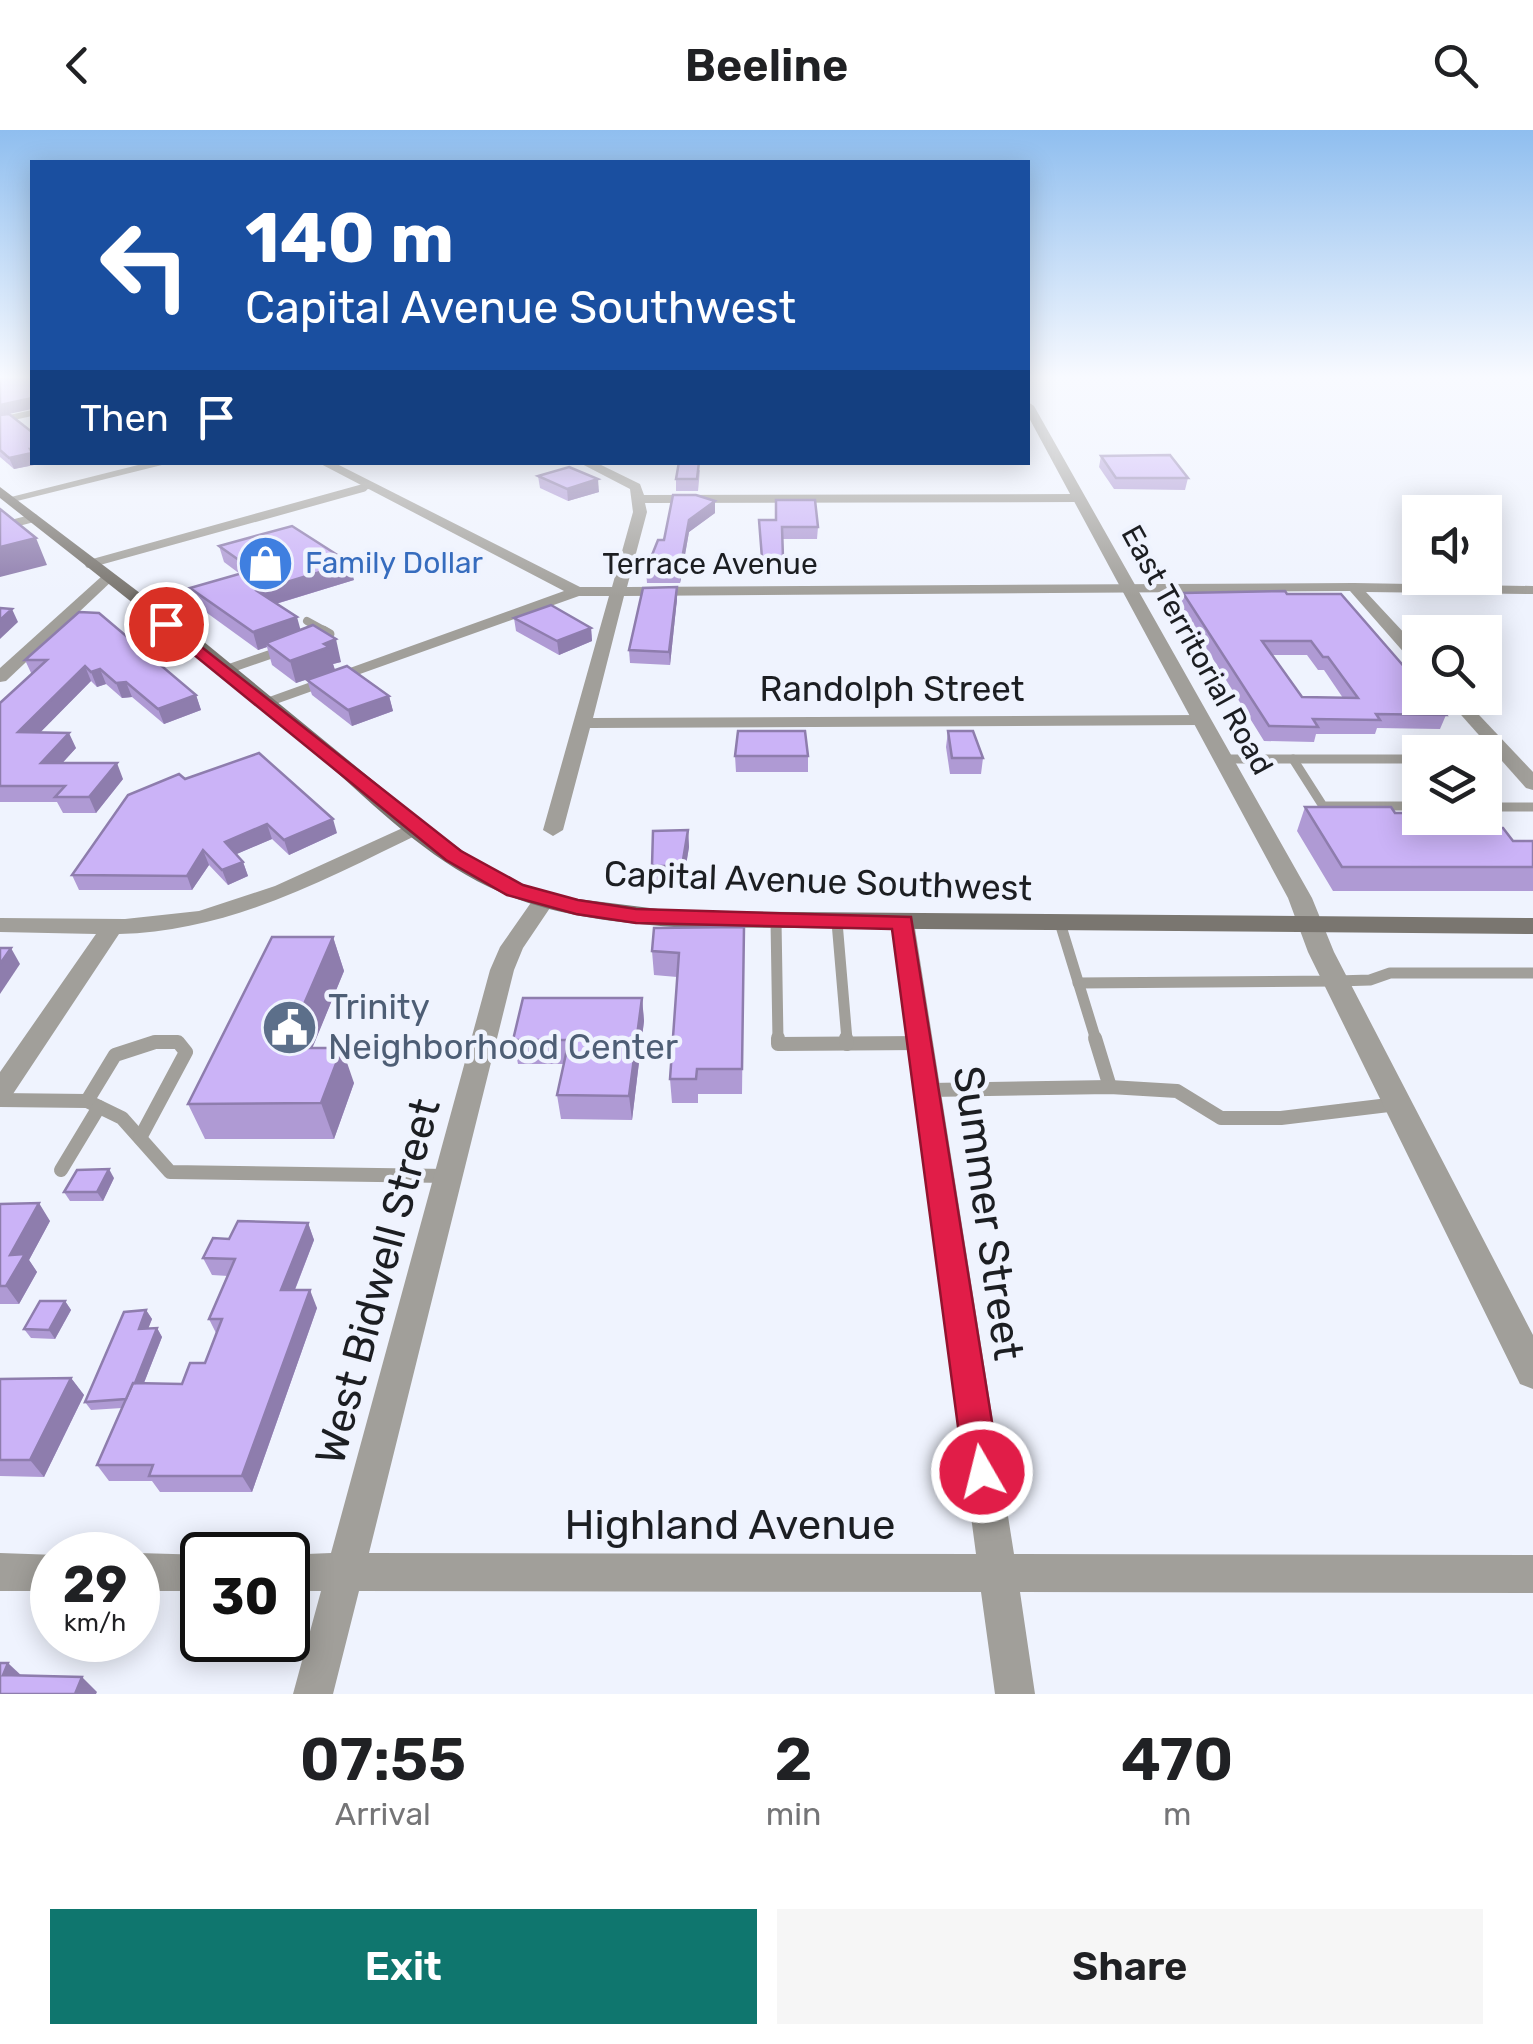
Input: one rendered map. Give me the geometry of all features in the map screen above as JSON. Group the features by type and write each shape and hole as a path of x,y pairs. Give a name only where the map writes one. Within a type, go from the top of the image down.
{"main road":[{"name":"Capital Avenue Southwest","path":"3,496 266,701 471,868 515,890 545,899 636,916 776,921 1533,926"}],"street":[{"name":"East Territorial Road","path":"1052,450 1300,898 1337,982 1533,1372"},
{"path":"3,496 153,465"},
{"name":"Terrace Avenue","path":"329,465 577,592 1354,587 1533,590"},
{"path":"553,830 641,499 633,484 591,465"},
{"path":"641,499 1078,498"},
{"path":"0,676 98,571"},
{"path":"1354,587 1402,640"},
{"path":"266,701 577,592"},
{"path":"1470,715 1533,784"},
{"name":"Randolph Street","path":"583,722 1201,720"},
{"path":"0,925 160,924 218,914 418,826"},
{"name":"West Bidwell Street","path":"313,1694 502,970 512,947 545,899"},
{"name":"Summer Street","path":"903,922 1015,1694"},
{"path":"0,1096 113,926"},
{"path":"0,1572 30,1572"},
{"name":"Highland Avenue","path":"310,1572 1533,1574"}],"lane":[{"path":"98,571 370,486"},
{"path":"0,526 34,518"},
{"path":"225,670 330,634 308,620"},
{"path":"1222,759 1402,759"},
{"path":"1292,759 1323,806 1402,806"},
{"path":"1502,807 1533,807"},
{"path":"776,921 778,1044 922,1043"},
{"path":"837,922 848,1044"},
{"path":"1060,924 1110,1086"},
{"path":"1078,983 1337,982 1370,980 1390,973 1533,973"},
{"path":"60,1170 114,1055 155,1042 178,1042 186,1052 140,1138"},
{"path":"930,1090 1110,1086 1177,1091 1220,1118 1282,1118 1397,1104"},
{"path":"0,1096 93,1104 122,1118 170,1172 448,1176"}],"building":[{"path":"0,450 30,450 30,453 9,458"},
{"path":"1170,455 1188,478 1116,478 1101,456"},
{"path":"678,465 699,465 697,479 676,479"},
{"path":"569,467 598,479 567,489 538,476"},
{"path":"673,495 696,495 715,501 689,520 680,570 646,570 658,540 664,540"},
{"path":"776,500 815,500 818,527 782,527 783,558 762,558 759,520 776,520"},
{"path":"0,509 36,538 0,547"},
{"path":"292,526 350,563 257,591 297,617 253,632 190,588 253,570 219,546"},
{"path":"677,587 669,652 629,650 643,588"},
{"path":"1183,593 1341,594 1402,664 1402,714 1376,714 1380,720 1313,719 1318,727 1269,726","holes":["1262,641 1311,641 1323,657 1328,657 1358,698 1302,697"]},
{"path":"551,605 591,628 557,641 514,618"},
{"path":"0,608 12,609 0,620"},
{"path":"79,612 99,613 196,695 158,709 126,682 116,683 100,669 91,672 85,666 18,732 69,733 41,763 117,763 89,797 55,797 65,786 0,786 0,703 47,660 25,660"},
{"path":"313,625 336,639 324,644 329,647 290,661 266,643"},
{"path":"347,666 389,696 348,710 307,680"},
{"path":"738,731 805,731 808,756 735,756"},
{"path":"948,731 973,731 983,758 952,758"},
{"path":"259,753 333,819 284,840 267,824 225,842 243,862 222,870 203,850 187,876 72,875 128,795 179,774 185,779"},
{"path":"1305,807 1391,807 1395,813 1402,813 1402,835 1502,835 1503,828 1513,841 1533,841 1533,867 1342,867"},
{"path":"688,830 682,866 652,866 653,831"},
{"path":"744,927 742,1069 697,1069 696,1079 670,1079 679,953 652,951 654,928"},
{"path":"272,937 333,937 285,1048 342,1048 321,1103 188,1104"},
{"path":"0,948 11,948 0,964"},
{"path":"523,998 642,998 629,1096 557,1095 569,1040 513,1040"},
{"path":"109,1169 97,1192 64,1192 77,1170"},
{"path":"39,1203 10,1255 25,1254 6,1286 0,1286 0,1204"},
{"path":"238,1221 308,1223 281,1290 310,1290 242,1476 149,1476 153,1465 97,1465 133,1383 182,1384 190,1363 205,1363 222,1319 209,1319 235,1259 203,1258 213,1238 229,1239"},
{"path":"40,1301 65,1301 49,1330 24,1329"},
{"path":"146,1310 139,1329 157,1328 126,1399 85,1402 124,1312"},
{"path":"71,1378 30,1460 0,1460 0,1379"},
{"path":"0,1663 8,1663 3,1675 82,1677 75,1694 0,1694"}],"place":[{"name":"Family Dollar","path":"266,563"},
{"name":"Trinity Neighborhood Center","path":"289,1027"}],"route":[{"path":"166,624 453,855 515,890 576,907 636,916 903,922 982,1472"}]}
